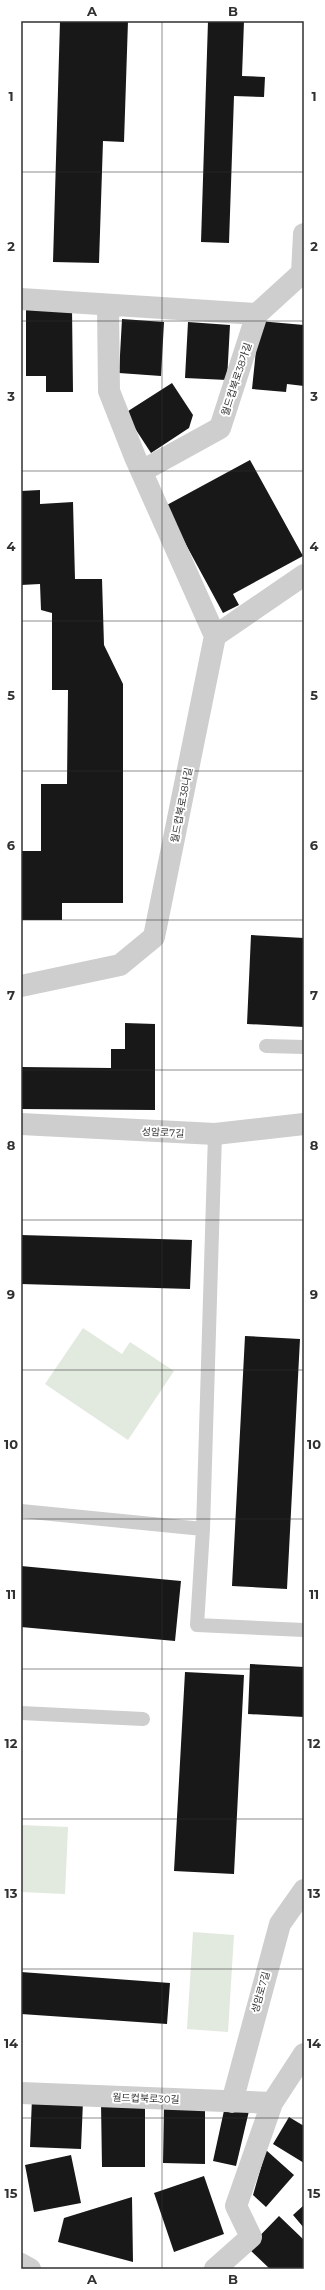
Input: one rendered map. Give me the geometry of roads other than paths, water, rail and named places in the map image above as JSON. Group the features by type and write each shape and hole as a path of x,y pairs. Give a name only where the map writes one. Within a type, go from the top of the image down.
{"street":[{"name":"월드컵북로38가길","path":"142,471 220,428 257,314 302,273 304,234"},
{"path":"21,299 257,314"},
{"path":"108,305 109,391 142,471 215,636 304,575"},
{"name":"월드컵북로38나길","path":"21,986 120,965 154,937 215,636"},
{"name":"성암로7길","path":"21,1124 215,1134 304,1124"},
{"name":"성암로7길","path":"232,2102 255,2012 280,1924 304,1890"},
{"path":"215,2269 251,2237 236,2206 272,2103 304,2054"},
{"name":"월드컵북로30길","path":"21,2093 272,2103"},
{"path":"21,2264 30,2269"}],"lane":[{"path":"266,1046 304,1047"},
{"path":"215,1134 203,1530 197,1625 304,1630"},
{"path":"21,1511 203,1530"},
{"path":"21,1713 143,1719"}]}
